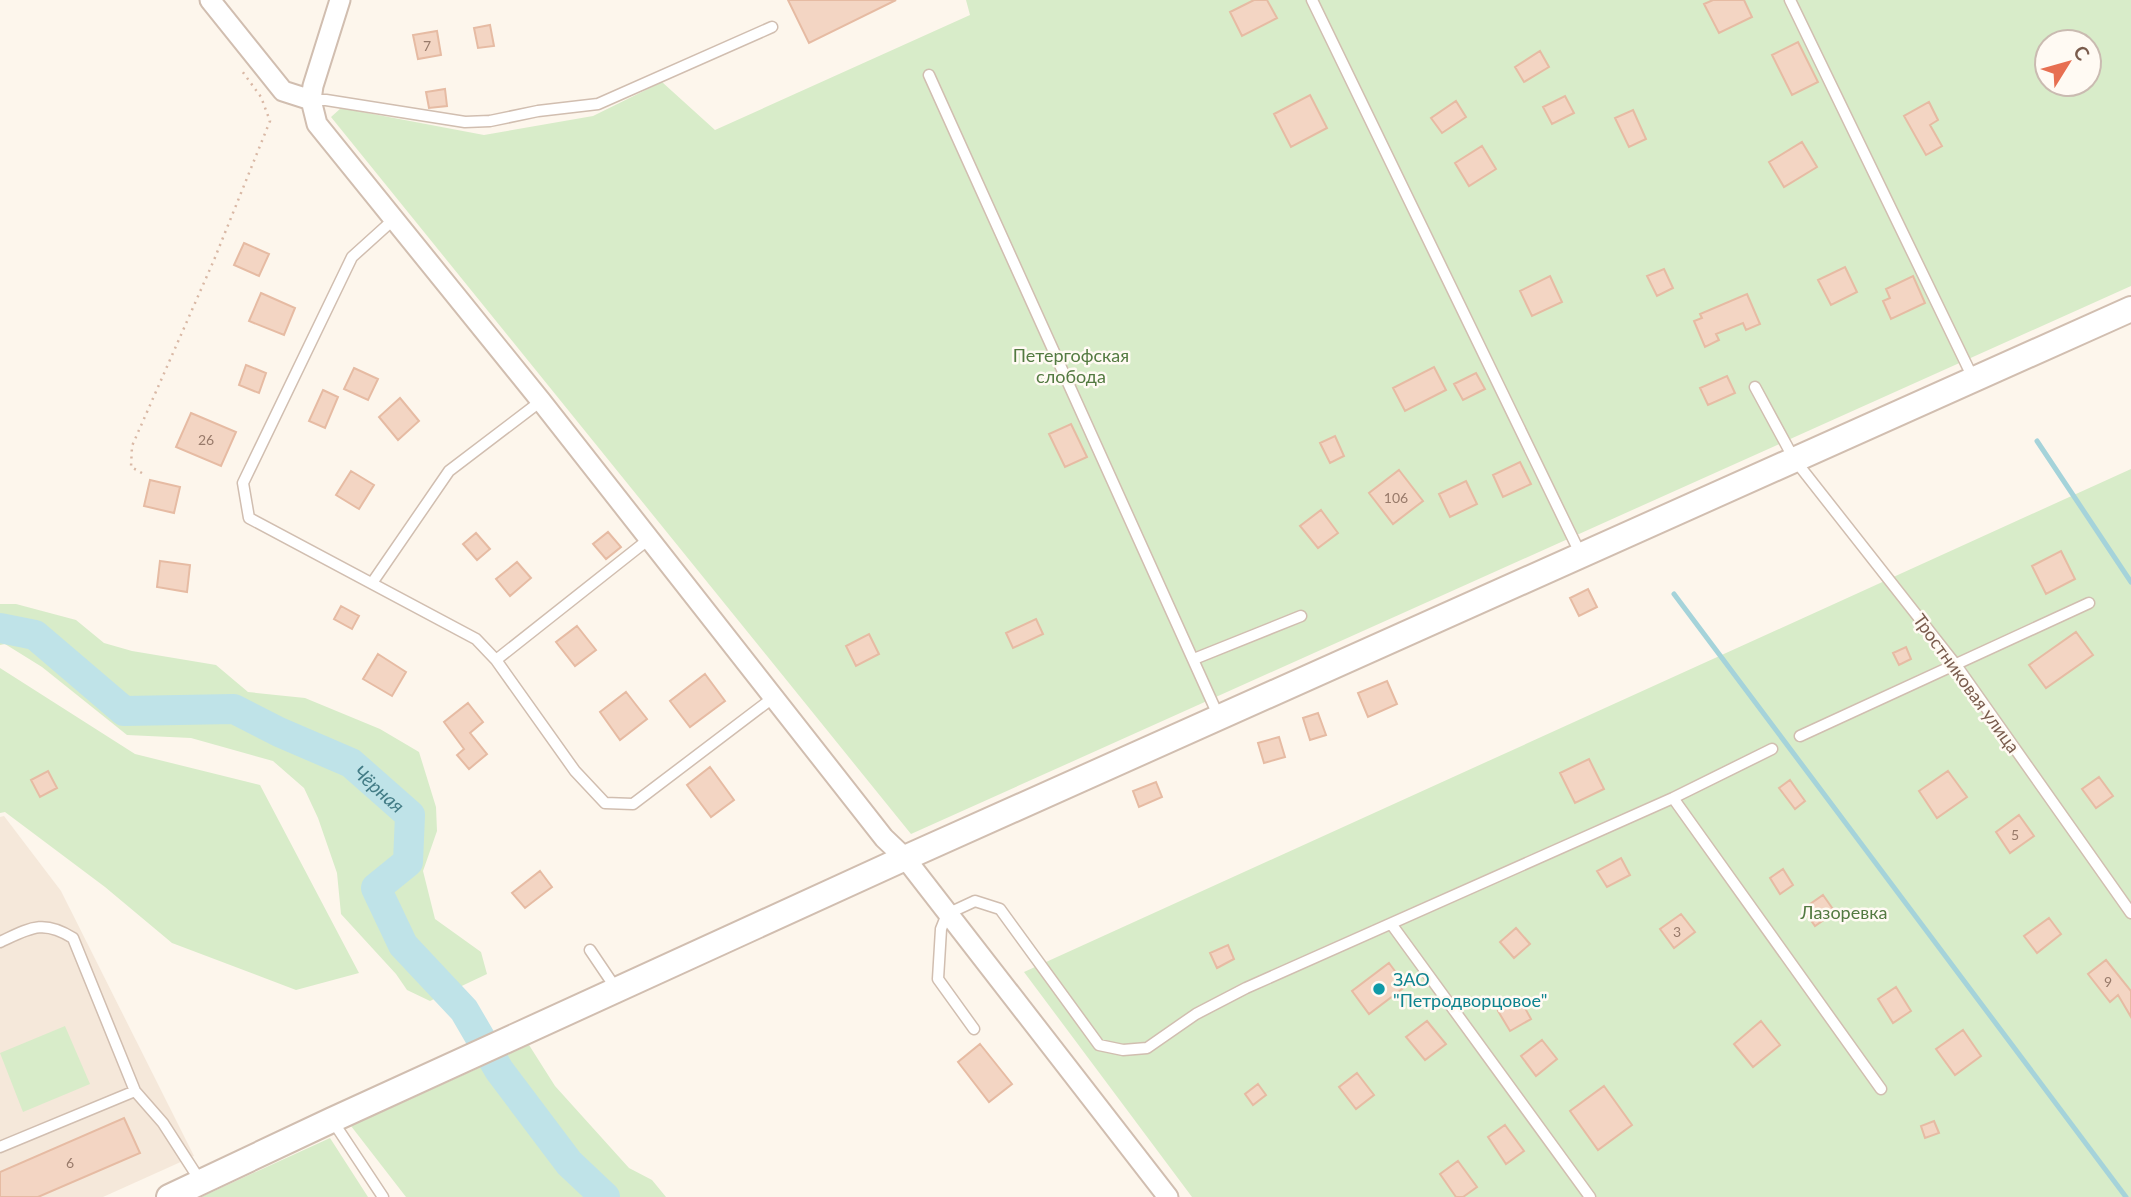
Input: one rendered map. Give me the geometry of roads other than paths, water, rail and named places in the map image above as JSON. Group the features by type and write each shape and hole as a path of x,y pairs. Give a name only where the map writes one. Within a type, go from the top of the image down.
{"street":[{"path":"210,0 283,90 311,100"},
{"path":"340,0 313,86 311,100 317,124 541,401 884,838 905,858 1168,1197"},
{"path":"169,1197 1218,716 2131,309"}],"lane":[{"path":"1312,0 1580,554"},
{"path":"1790,0 1973,379"},
{"path":"311,100 326,100 465,122 490,121 538,111 598,104 772,27"},
{"path":"929,75 1218,716"},
{"path":"393,220 352,257 243,483 249,518 476,639 496,660 575,771 605,803 633,804 775,697"},
{"name":"Тростниковая улица","path":"1755,387 1794,459 1956,665 2131,913"},
{"path":"372,583 449,471 541,401"},
{"path":"496,660 649,538"},
{"path":"1800,736 2089,603"},
{"path":"1194,659 1301,616"},
{"path":"974,1029 938,979 941,929 947,914 975,901 1000,909 1099,1045 1123,1050 1147,1048 1196,1014 1246,988 1673,798 1772,749"},
{"path":"1673,798 1881,1089"},
{"path":"1392,925 1590,1197"},
{"path":"0,942 34,926 59,929 73,939 135,1091 163,1123 201,1183"},
{"path":"590,950 618,990"},
{"path":"0,1147 135,1091"},
{"path":"332,1120 383,1197"}],"waterway":[{"path":"2037,441 2131,582"},
{"path":"1674,594 2126,1197"},
{"name":"Чёрная","path":"0,628 35,635 124,711 234,709 351,763 410,815 408,862 376,888 403,945 464,1010 499,1070 569,1163 605,1197"}],"place":[{"name":"ЗАО \"Петродворцовое\"","path":"1379,989"}],"park label":[{"name":"Петергофская слобода","path":"1071,365"},
{"name":"Лазоревка","path":"1844,912"}]}
